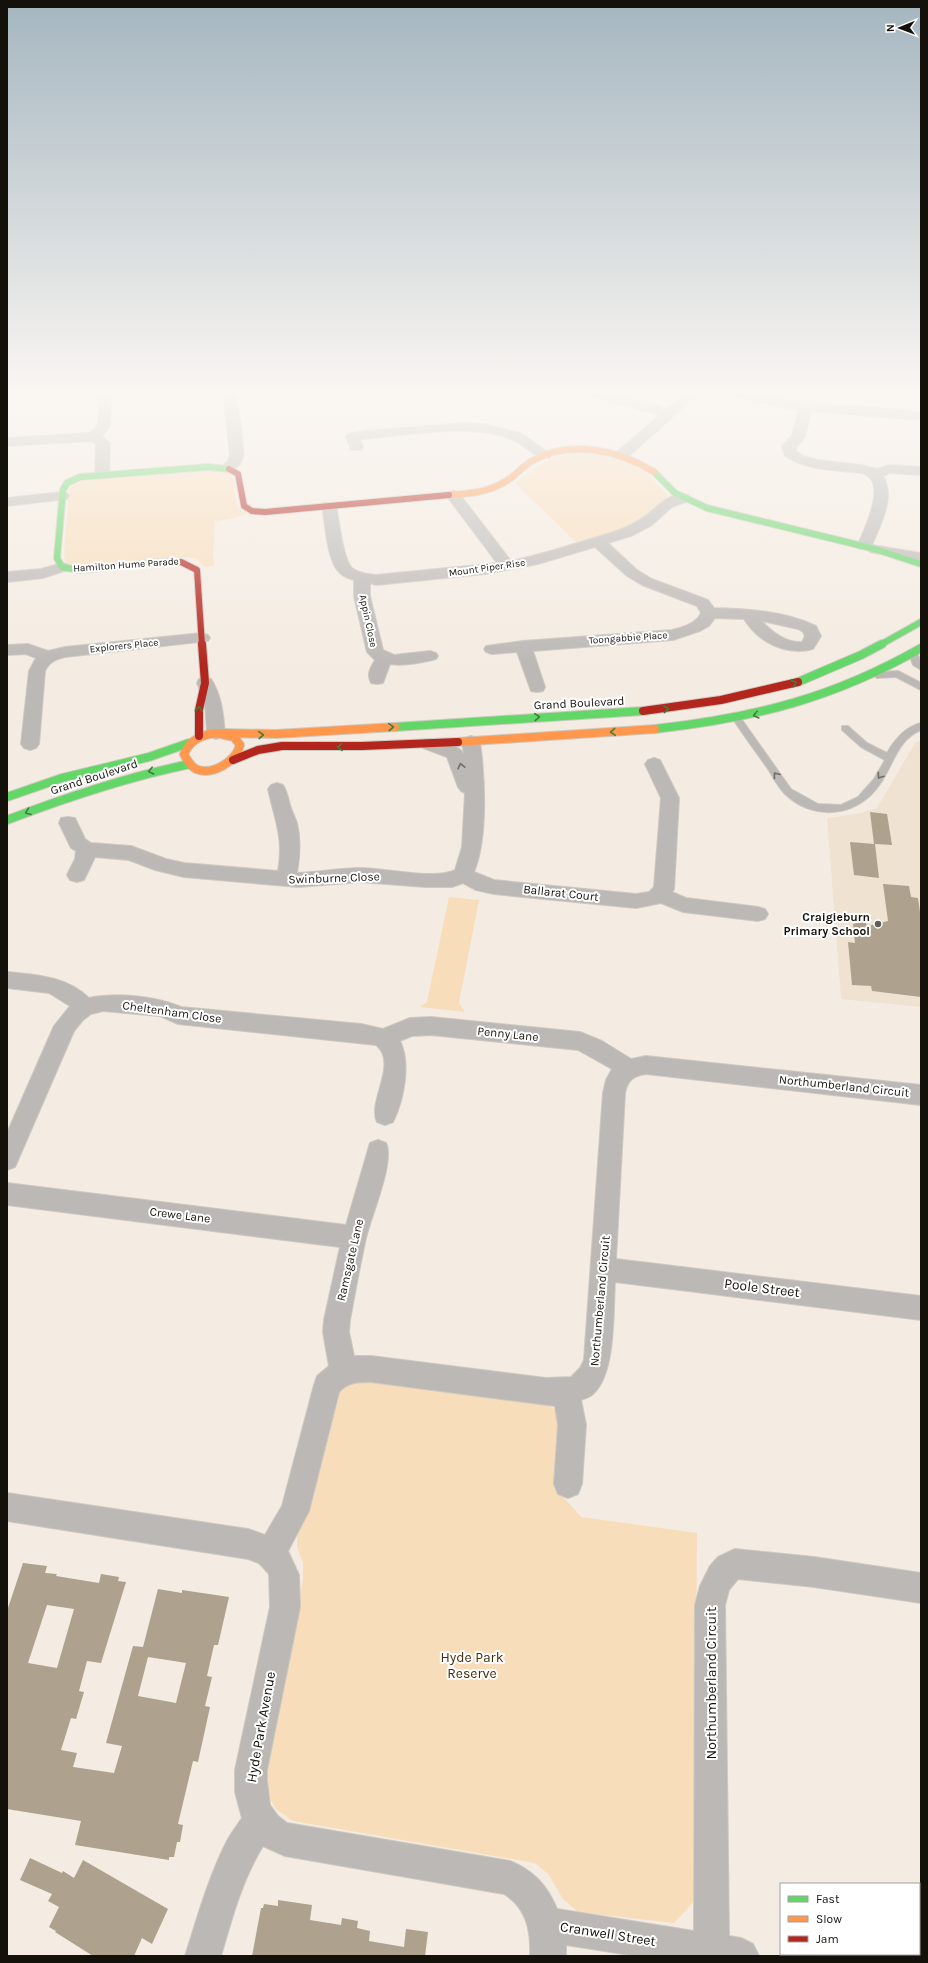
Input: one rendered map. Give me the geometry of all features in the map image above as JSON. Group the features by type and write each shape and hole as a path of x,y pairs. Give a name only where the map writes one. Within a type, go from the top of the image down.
{"street":[{"name":"Hamilton Hume Parade","path":"68,483 64,486 62,496 57,558 62,567 80,570 172,561 188,563 198,570 204,683 199,710 199,736"},
{"path":"239,483 242,503 252,511 265,512 453,495 484,490 502,483"},
{"path":"663,483 683,498 720,512 870,548 921,557"},
{"path":"870,548 880,504 881,486 880,483"},
{"path":"453,495 507,566"},
{"path":"7,502 62,496"},
{"name":"Mount Piper Rise","path":"362,579 376,580 507,566 533,561 598,542 638,528 667,504 683,498"},
{"path":"329,506 341,564 349,573 362,579"},
{"path":"598,542 632,573 653,585 699,600 706,605 709,612 749,614"},
{"path":"870,548 921,564"},
{"path":"7,578 44,573 62,567"},
{"name":"Appin Close","path":"362,579 362,596 375,652 384,659 395,660 430,656"},
{"name":"Toongabbie Place","path":"492,649 673,635 699,625 705,620 709,612"},
{"name":"Grand Boulevard","path":"219,733 250,735 443,724 645,711 696,705 734,698 797,682 824,673 865,654 921,622"},
{"name":"Explorers Place","path":"47,657 64,652 202,638"},
{"path":"523,646 537,687"},
{"path":"233,760 239,750 239,744 235,739 219,733 199,736 189,743 184,754 190,764 196,767 212,769 220,767 258,750 282,746 362,746 471,742 657,729 737,719 822,697 874,675 913,654 921,648"},
{"path":"7,650 28,649 47,657"},
{"path":"30,744 37,671 42,660 47,657"},
{"name":"Appin Close","path":"377,679 377,672 384,659"},
{"name":"Hamilton Hume Parade","path":"204,683 213,703 219,733"},
{"path":"443,724 459,732 471,742 475,772 472,847 463,875"},
{"name":"Grand Boulevard","path":"7,798 62,778 148,757 189,743"},
{"path":"429,744 452,750 458,756 473,802"},
{"name":"Grand Boulevard","path":"7,820 50,803 130,777 190,764"},
{"path":"654,764 670,798 664,889 660,894 683,905 758,914"},
{"path":"277,789 281,807 288,822 290,839 290,858 286,879"},
{"path":"68,823 78,842 86,849 85,859 77,875"},
{"name":"Swinburne Close","path":"86,849 131,853 162,865 184,870 308,881 362,875 441,881 452,880 463,875"},
{"name":"Ballarat Court","path":"463,875 483,885 510,889 636,901 647,900 660,894"},
{"path":"7,980 60,987 74,995 86,1006 75,1014 66,1026 7,1160"},
{"name":"Cheltenham Close","path":"86,1006 103,1003 163,1008 178,1015 361,1033 384,1038"},
{"name":"Penny Lane","path":"384,1038 410,1027 431,1026 580,1041 594,1046 628,1068"},
{"path":"384,1038 392,1045 396,1063 385,1115"},
{"name":"Northumberland Circuit","path":"343,1371 371,1369 546,1392 566,1393 576,1390 586,1384 594,1373 597,1360 614,1093 618,1078 628,1068 646,1065 921,1095"},
{"name":"Ramsgate Lane","path":"343,1371 336,1332 337,1320 354,1237 378,1150"},
{"name":"Crewe Lane","path":"7,1194 354,1237"},
{"name":"Poole Street","path":"603,1268 921,1308"},
{"path":"7,1507 248,1544 262,1547 271,1553 295,1512 327,1385 334,1376 343,1371"},
{"path":"566,1393 572,1425 568,1484"},
{"name":"Hyde Park Avenue","path":"271,1553 280,1563 285,1576 286,1590 285,1607 251,1770 250,1789 260,1820 273,1834 285,1839 510,1878 520,1883 530,1892 547,1940"},
{"name":"Northumberland Circuit","path":"726,1954 710,1605 714,1585 726,1569 735,1564 814,1572 921,1588"},
{"path":"203,1956 220,1900 236,1858 260,1820"},
{"name":"Cranwell Street","path":"547,1940 585,1930 726,1954"}],"lane":[{"path":"913,654 916,663 921,667"},
{"path":"874,675 898,674 921,686"},
{"path":"737,719 788,791 810,804 826,808 843,808 859,802 883,774 889,758 899,741 905,734 921,726"},
{"path":"845,728 864,745 889,758"}],"shaded area":[{"name":"Craigieburn Primary School","path":"921,740 921,1007 841,999 827,818 857,814 877,808 915,743"}],"green space":[{"path":"77,483 233,483 237,506 247,514 231,519 215,521 213,552 214,566 204,567 197,559 188,557 79,567 67,564 64,557 69,489"},
{"path":"515,483 656,483 667,494 666,499 633,525 617,532 577,543"},
{"path":"449,897 479,900 459,1003 465,1012 420,1007 427,1002"},
{"name":"Hyde Park Reserve","path":"356,1380 542,1402 554,1409 562,1426 557,1490 581,1517 697,1533 695,1859 698,1889 694,1900 674,1923 578,1912 563,1899 548,1874 535,1863 293,1821 276,1809 264,1788 264,1766 303,1580 303,1563 297,1547 297,1533 332,1399 342,1386"}],"building":[{"path":"870,812 887,814 892,845 875,844 879,878 854,875 850,842 874,844"},
{"path":"883,884 909,886 911,897 918,898 921,919 921,997 872,991 871,986 852,985 848,942 855,943 853,924 864,921 868,926 888,921"},
{"path":"23,1563 47,1566 45,1573 57,1574 56,1576 99,1583 101,1574 119,1577 118,1581 126,1582 101,1663 87,1661 79,1691 84,1692 76,1719 71,1718 61,1750 77,1753 73,1767 114,1773 122,1746 106,1743 133,1646 143,1647 158,1589 182,1593 182,1590 229,1597 218,1645 214,1645 207,1676 212,1677 205,1706 210,1707 198,1762 193,1761 178,1824 183,1825 180,1842 177,1842 174,1857 169,1857 169,1860 75,1845 81,1821 7,1809 7,1611","holes":["47,1605 74,1609 57,1668 28,1663","148,1657 186,1663 176,1703 138,1696"]},
{"path":"30,1858 62,1873 63,1871 74,1878 83,1860 168,1909 152,1944 142,1938 134,1956 93,1956 55,1932 56,1931 49,1927 59,1907 48,1901 52,1894 20,1880"},
{"path":"278,1900 312,1905 310,1920 341,1925 342,1918 358,1921 357,1928 370,1931 369,1941 404,1947 406,1929 428,1932 425,1956 252,1956 261,1908 263,1908 264,1904 278,1906"}],"traffic: fast":[{"path":"68,483 63,490 57,558 62,567 80,570 162,562"},
{"path":"665,483 675,493 707,508 875,549 921,564"},
{"path":"798,682 861,655 921,622"},
{"path":"655,729 725,720 793,704 859,681 890,666 921,648"},
{"path":"395,727 643,711"},
{"path":"7,797 62,778 149,757 189,743"},
{"path":"7,820 97,788 143,774 190,764"}],"traffic: slow":[{"path":"449,495 472,493 495,487 504,483"},
{"path":"222,733 276,734 395,727"},
{"path":"458,742 655,729"},
{"path":"216,733 234,737 240,745 238,753 222,766 209,770 202,770 191,765 184,754 192,741 205,735 216,733"}],"traffic: jam":[{"path":"240,483 244,506 252,511 265,512 449,495"},
{"path":"162,562 181,562 197,570 205,683 199,710 199,736"},
{"path":"643,711 721,700 798,682"},
{"path":"233,760 258,750 282,746 362,746 458,742"}],"place":[{"name":"Craigieburn Primary School","path":"878,924"}]}
